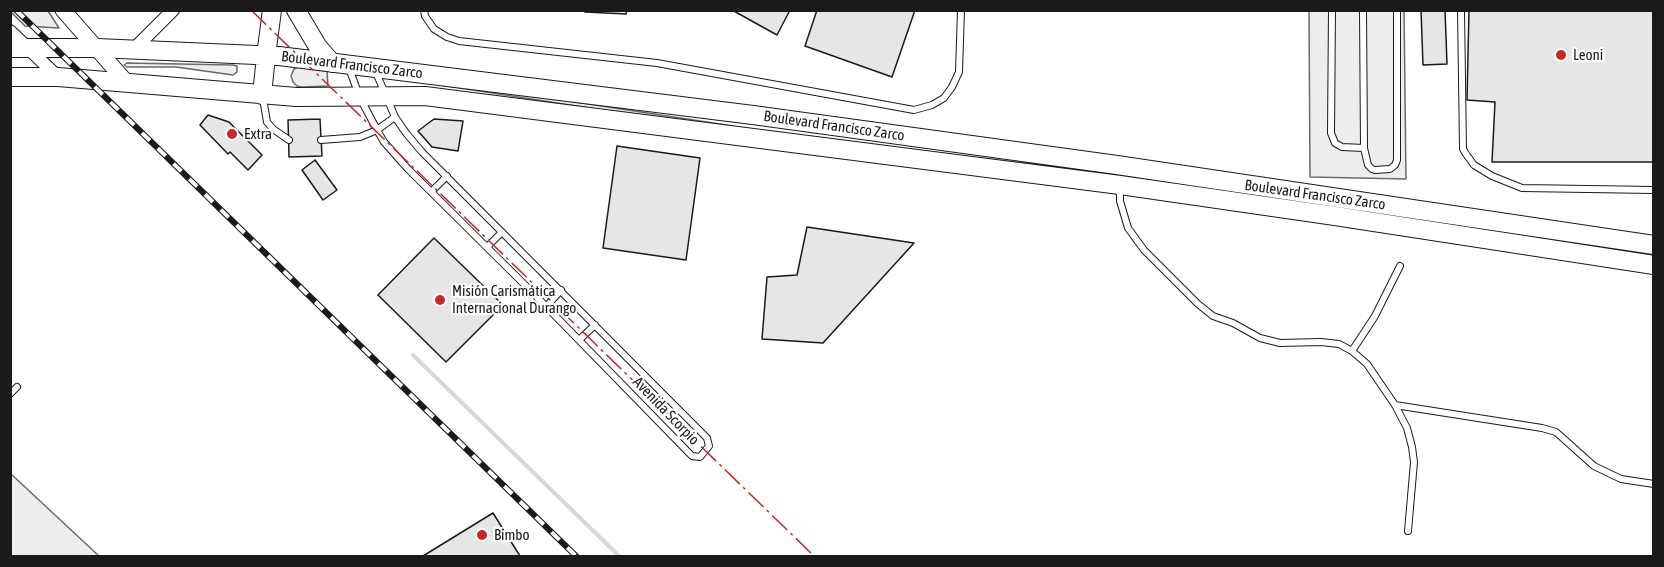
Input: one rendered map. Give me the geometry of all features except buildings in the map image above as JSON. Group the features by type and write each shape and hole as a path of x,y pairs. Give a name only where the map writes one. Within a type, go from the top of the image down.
{"main road":[{"path":"262,95 272,10"},
{"path":"296,10 318,47 340,64"},
{"name":"Boulevard Francisco Zarco","path":"19,48 97,48 266,56 374,68 753,115 1185,175 1653,245"},
{"name":"Boulevard Francisco Zarco","path":"10,77 58,77 296,97 425,96 1120,185 1653,265"},
{"path":"751,137 753,115"},
{"path":"1098,182 1099,163"},
{"path":"1183,194 1185,175"},
{"path":"1387,224 1389,206"}],"street":[{"path":"63,10 127,83"},
{"path":"133,50 173,10"},
{"path":"10,32 19,48 58,77"}],"lane":[{"path":"424,10 425,16 434,29 459,41 657,63 914,110 932,105 944,98 952,87 958,72 961,10"},
{"path":"1332,10 1331,133 1335,143 1342,147 1364,148"},
{"path":"1363,10 1364,148 1368,165 1375,170 1390,169 1397,160 1397,10"},
{"path":"1461,10 1463,149 1474,165 1492,176 1522,188 1653,190"},
{"name":"Avenida Scorpio","path":"340,64 384,142 402,163 692,456 700,457 709,446 707,438 406,133 395,117 374,68"},
{"path":"262,95 267,122 289,140"},
{"path":"321,140 360,137 377,130 395,117"},
{"path":"430,192 447,176"},
{"path":"1120,185 1120,201 1128,228 1144,250 1213,316 1233,323 1260,338 1280,343 1339,344 1352,351 1367,364 1395,405 1407,428 1412,447 1414,462 1408,531"},
{"path":"487,247 502,232"},
{"path":"1352,351 1375,316 1400,266"},
{"path":"546,306 561,290"},
{"path":"579,340 595,325"},
{"path":"10,394 17,387"},
{"path":"1395,405 1556,432 1594,466 1621,479 1653,484"}],"shaded area":[{"path":"10,11 48,11 59,28 25,26"},
{"path":"1309,11 1404,11 1406,179 1310,177"},
{"path":"127,63 233,65 237,66 237,72 233,75 176,67 127,67 124,65"},
{"path":"300,66 327,71 328,86 297,86 291,76 294,69"},
{"path":"424,79 733,126 732,130 421,82"},
{"path":"11,474 99,556 11,556"}],"waterway":[{"path":"413,355 619,556"}],"railway":[{"path":"16,10 576,556"}],"power":[{"path":"251,10 814,556"}],"place":[{"name":"Leoni","path":"1561,55"},
{"name":"Extra","path":"232,134"},
{"name":"Misión Carismática Internacional Durango","path":"440,300"},
{"name":"Bimbo","path":"482,535"}]}
